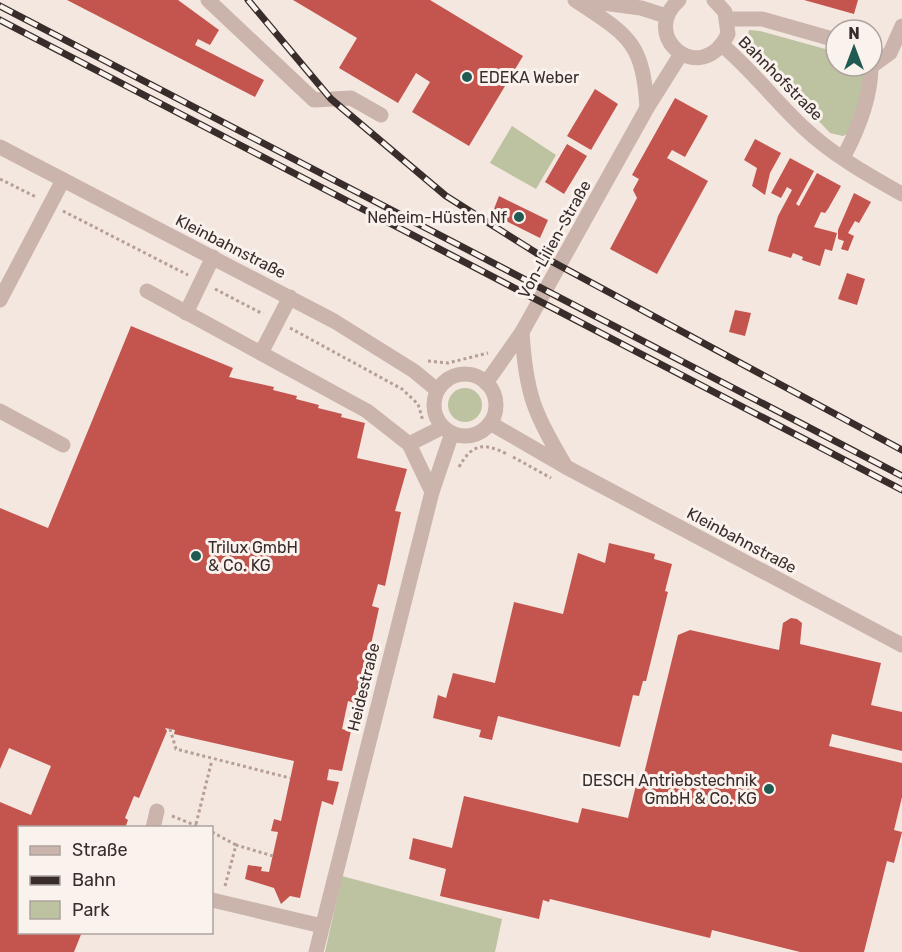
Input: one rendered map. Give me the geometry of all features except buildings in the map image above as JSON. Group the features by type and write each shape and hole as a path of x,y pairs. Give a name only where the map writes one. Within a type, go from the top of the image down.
{"street":[{"path":"208,0 314,100 351,98 381,115"},
{"path":"575,0 622,32 635,48 643,66 647,108"},
{"path":"679,0 666,16 665,31 670,43 681,54"},
{"name":"Bahnhofstraße","path":"681,54 692,58 708,56 722,45 728,34 728,19 714,0"},
{"path":"589,1 641,8 666,16"},
{"name":"Bahnhofstraße","path":"728,19 762,19 824,37"},
{"path":"884,57 890,53 902,26"},
{"name":"Bahnhofstraße","path":"722,45 742,62 803,128 843,158 902,194"},
{"name":"Von-Lilien-Straße","path":"486,382 522,332 647,108 681,54"},
{"path":"843,158 856,134 870,78"},
{"name":"Kleinbahnstraße","path":"0,147 334,321 414,371 437,390"},
{"path":"0,300 63,180"},
{"path":"186,313 213,257"},
{"path":"147,291 367,411 409,444 432,492"},
{"path":"261,353 290,297"},
{"path":"522,332 525,375 530,398 537,417 566,467"},
{"path":"463,374 476,376 486,382 494,394 496,406 490,423 478,433 465,436 448,430 435,410 437,390 448,378 463,374"},
{"path":"0,411 63,445"},
{"name":"Kleinbahnstraße","path":"490,423 566,467 902,645"},
{"path":"409,444 448,430"},
{"name":"Heidestraße","path":"316,952 448,430"},
{"path":"154,826 158,811"},
{"path":"216,901 322,926"}],"path":[{"path":"458,469 466,454 478,447 491,447 548,478"},
{"path":"170,729 176,749 290,778"},
{"path":"196,824 212,760"},
{"path":"213,833 236,845 273,856"},
{"path":"216,901 236,845"}],"green space":[{"path":"749,30 824,49 824,78 866,78 853,131 843,136 830,133 746,43"},
{"path":"512,126 556,155 536,189 490,163"},
{"path":"465,388 477,393 482,405 477,417 465,422 453,417 448,405 453,393"},
{"path":"342,876 502,919 495,952 325,952"}],"railway":[{"path":"248,0 331,99 446,196 538,254 902,450"},
{"path":"0,6 902,476"},
{"path":"0,20 902,490"}],"place":[{"name":"EDEKA Weber","path":"467,77"},
{"name":"Neheim-Hüsten Nf","path":"519,217"},
{"name":"Trilux GmbH & Co. KG","path":"196,556"},
{"name":"DESCH Antriebstechnik GmbH & Co. KG","path":"769,789"}]}
